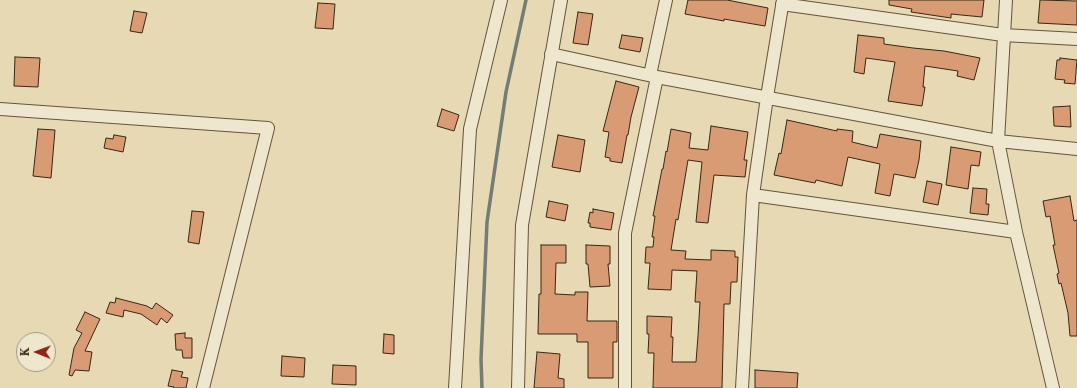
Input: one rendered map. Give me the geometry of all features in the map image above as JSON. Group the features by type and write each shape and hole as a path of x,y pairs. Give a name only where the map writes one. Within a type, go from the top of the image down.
{"street":[{"path":"455,388 470,129 501,0"},
{"path":"518,388 522,225 561,0"},
{"path":"625,388 625,233 654,76 666,0"},
{"path":"1006,0 998,141 1016,232 1053,388"},
{"path":"742,388 753,195 782,2 1003,35 1077,39"},
{"path":"551,54 654,76 998,141 1077,149"},
{"path":"0,109 268,128 203,388"},
{"path":"753,195 1016,232"}],"building":[{"path":"688,0 727,0 768,8 765,26 685,14"},
{"path":"889,0 984,0 982,17 951,14 951,18 911,12 912,9 889,5"},
{"path":"1040,0 1077,1 1077,25 1038,23"},
{"path":"318,3 335,4 333,29 315,28"},
{"path":"134,11 147,13 142,33 130,31"},
{"path":"578,12 593,14 588,45 573,43"},
{"path":"622,35 643,38 640,52 619,48"},
{"path":"858,35 884,38 884,44 944,51 980,58 974,80 957,76 958,71 925,66 923,87 925,87 922,106 888,101 895,62 866,58 864,74 854,72"},
{"path":"15,57 40,58 38,87 14,86"},
{"path":"1060,58 1077,60 1075,84 1064,83 1065,80 1055,79 1057,60 1060,60"},
{"path":"616,81 639,87 631,117 622,163 610,161 610,158 605,157 609,132 603,131"},
{"path":"1070,106 1071,127 1054,126 1053,107"},
{"path":"442,109 459,115 454,131 437,126"},
{"path":"787,120 837,131 837,129 853,131 852,142 877,148 880,134 921,141 915,178 894,174 890,196 875,193 880,164 848,157 842,186 816,180 815,183 774,175 779,153 781,154"},
{"path":"711,126 748,132 744,160 747,160 745,177 714,175 708,223 696,222 702,162 688,160 678,220 676,219 671,250 686,251 685,259 711,260 711,250 735,251 735,257 738,257 737,282 731,282 730,304 724,304 722,388 653,388 654,353 648,353 649,334 647,334 647,316 672,317 672,362 696,362 700,302 695,302 697,271 672,270 671,290 648,289 650,263 645,263 646,247 653,247 654,237 652,237 655,216 653,216 662,169 671,129 691,133 689,148 708,150"},
{"path":"38,129 55,130 51,178 33,176"},
{"path":"114,135 126,137 123,152 104,148 106,138 113,139"},
{"path":"558,135 585,140 580,172 552,167"},
{"path":"951,147 981,152 979,166 971,165 968,189 946,185"},
{"path":"927,181 942,184 938,205 923,202"},
{"path":"973,188 987,189 986,204 989,204 988,215 970,213"},
{"path":"1070,196 1074,221 1077,220 1077,336 1070,336 1068,313 1061,283 1059,284 1057,274 1059,273 1053,245 1055,245 1050,216 1046,217 1043,201"},
{"path":"549,201 568,205 565,221 546,217"},
{"path":"593,209 614,213 611,230 590,227 590,223 588,223 590,212 593,213"},
{"path":"192,211 204,212 199,244 188,242"},
{"path":"541,245 566,245 566,263 556,263 555,294 575,295 575,292 588,292 587,321 617,321 617,342 613,342 613,378 588,378 588,342 577,342 577,334 538,334 539,294 541,294"},
{"path":"586,245 610,246 610,264 608,264 610,286 590,287 588,264 586,264"},
{"path":"116,298 147,306 152,309 156,303 173,315 167,323 161,318 157,325 141,314 124,310 123,317 106,313 110,302 115,303"},
{"path":"85,312 100,319 85,351 92,352 89,371 75,370 72,376 69,375 74,348 82,333 76,330"},
{"path":"185,333 185,338 192,338 192,358 183,358 182,350 176,350 175,334"},
{"path":"384,334 394,335 394,354 383,353"},
{"path":"537,352 560,354 558,378 564,379 564,388 534,388"},
{"path":"282,356 305,358 304,377 281,376"},
{"path":"333,365 356,366 356,385 332,384"},
{"path":"172,370 183,372 181,377 188,378 186,388 173,388 174,387 168,386"},
{"path":"755,370 798,373 797,388 755,388"}],"waterway":[{"path":"482,388 481,359 487,222 506,92 526,0"}]}
